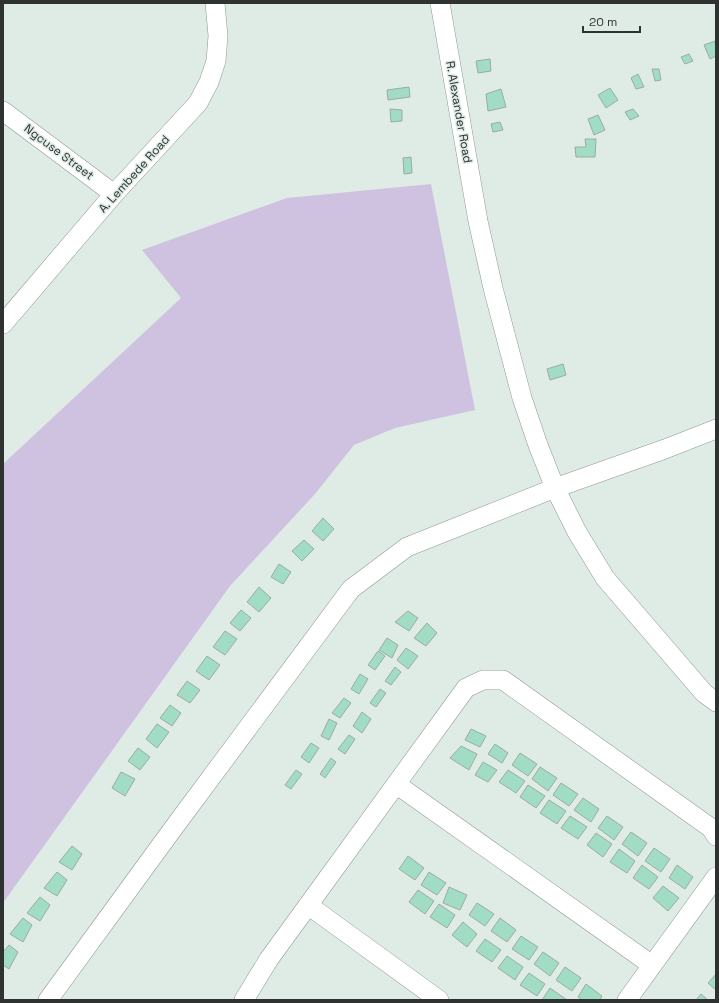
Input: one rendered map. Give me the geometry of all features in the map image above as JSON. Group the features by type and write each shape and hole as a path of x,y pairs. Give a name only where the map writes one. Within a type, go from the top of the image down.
{"street":[{"name":"A. Lembede Road","path":"3,324 114,194 198,103 209,82 216,61 218,36 215,3"},
{"name":"R. Alexander Road","path":"440,3 478,221 493,288 522,398 538,445 555,488 577,532 605,578 704,693 716,702"},
{"name":"Ngcuse Street","path":"3,111 114,194"},
{"path":"48,1000 352,589 407,547 555,488 665,449 716,428"},
{"path":"244,1000 269,959 466,688 483,680 503,680 711,828 716,836"},
{"path":"396,784 652,965"},
{"path":"627,1000 716,877"},
{"path":"308,905 439,1000"}],"shaded area":[{"path":"431,184 475,410 395,428 354,445 315,494 230,586 3,903 3,464 181,298 142,250 287,198"}],"building":[{"path":"715,41 716,56 710,59 704,45"},
{"path":"689,54 693,61 685,64 681,57"},
{"path":"490,59 491,71 478,73 476,61"},
{"path":"652,69 659,69 661,80 655,81"},
{"path":"638,74 644,87 636,89 631,78"},
{"path":"409,87 410,97 388,100 387,90"},
{"path":"610,88 618,100 606,108 598,95"},
{"path":"501,89 506,107 488,111 486,94"},
{"path":"390,109 402,110 402,121 391,122"},
{"path":"633,109 639,116 630,120 625,112"},
{"path":"598,115 605,130 594,135 588,119"},
{"path":"500,122 503,130 493,132 491,124"},
{"path":"585,139 596,139 595,157 576,157 575,147 586,147"},
{"path":"411,157 412,173 404,174 403,158"},
{"path":"563,364 566,375 550,380 547,369"},
{"path":"323,518 334,529 323,541 312,531"},
{"path":"304,540 314,549 302,561 292,551"},
{"path":"279,564 291,572 283,584 271,577"},
{"path":"259,587 271,598 259,612 247,602"},
{"path":"241,610 251,618 240,631 230,623"},
{"path":"408,611 418,618 409,631 395,622"},
{"path":"427,623 437,633 426,646 414,638"},
{"path":"225,631 237,639 225,655 213,647"},
{"path":"387,638 398,645 392,658 379,650"},
{"path":"406,648 418,656 408,669 397,660"},
{"path":"378,651 385,656 375,670 368,665"},
{"path":"207,656 220,665 209,680 196,671"},
{"path":"395,667 401,672 391,685 385,681"},
{"path":"360,674 368,679 359,694 351,689"},
{"path":"187,681 200,690 190,703 177,695"},
{"path":"380,689 386,693 376,707 370,703"},
{"path":"344,698 351,703 340,718 332,713"},
{"path":"170,705 181,713 172,726 160,718"},
{"path":"362,712 371,719 362,733 353,726"},
{"path":"329,719 337,723 329,740 321,736"},
{"path":"157,724 169,732 157,748 146,739"},
{"path":"471,729 486,736 480,747 465,740"},
{"path":"349,735 355,739 345,754 338,749"},
{"path":"311,743 319,748 309,763 301,757"},
{"path":"495,744 508,753 502,763 488,754"},
{"path":"461,746 477,754 469,770 450,758"},
{"path":"138,748 150,757 140,770 128,761"},
{"path":"520,753 537,764 528,776 512,765"},
{"path":"331,758 336,762 325,778 320,774"},
{"path":"483,762 497,770 488,782 475,775"},
{"path":"540,767 557,778 548,791 532,779"},
{"path":"296,770 302,774 291,789 285,785"},
{"path":"508,770 525,781 516,793 499,782"},
{"path":"121,772 135,779 125,796 112,788"},
{"path":"561,783 578,794 569,806 553,795"},
{"path":"528,785 545,796 536,808 520,797"},
{"path":"583,798 599,809 591,822 574,810"},
{"path":"549,800 566,811 557,824 540,813"},
{"path":"570,816 587,827 578,839 561,828"},
{"path":"607,816 623,827 614,840 598,828"},
{"path":"631,832 647,843 638,856 622,844"},
{"path":"596,833 612,844 603,857 587,845"},
{"path":"72,846 82,854 72,870 59,862"},
{"path":"654,848 670,859 661,872 645,861"},
{"path":"619,849 635,861 627,873 610,862"},
{"path":"408,856 424,868 415,880 399,869"},
{"path":"642,865 658,877 649,889 633,878"},
{"path":"677,865 693,877 685,889 669,878"},
{"path":"57,872 67,880 57,896 44,888"},
{"path":"429,872 446,883 437,895 421,885"},
{"path":"663,886 679,898 668,911 653,898"},
{"path":"449,887 467,895 460,910 443,903"},
{"path":"418,890 434,901 425,914 409,902"},
{"path":"40,897 50,905 40,921 27,913"},
{"path":"477,903 494,914 485,926 469,915"},
{"path":"439,904 455,915 447,928 430,917"},
{"path":"23,918 32,925 23,942 10,934"},
{"path":"500,918 516,930 507,942 491,931"},
{"path":"463,922 477,934 467,947 452,935"},
{"path":"521,936 538,947 529,960 512,949"},
{"path":"485,939 501,950 492,962 476,951"},
{"path":"9,945 18,952 9,969 3,965 3,952"},
{"path":"543,952 559,963 550,976 534,964"},
{"path":"507,956 523,967 515,980 498,968"},
{"path":"565,967 581,978 572,991 556,980"},
{"path":"529,973 545,984 537,996 520,985"},
{"path":"716,974 716,990 708,983"},
{"path":"586,984 602,996 600,1000 582,1000 578,997"},
{"path":"550,988 567,1000 542,1000"},
{"path":"701,994 708,1000 696,1000"}]}
